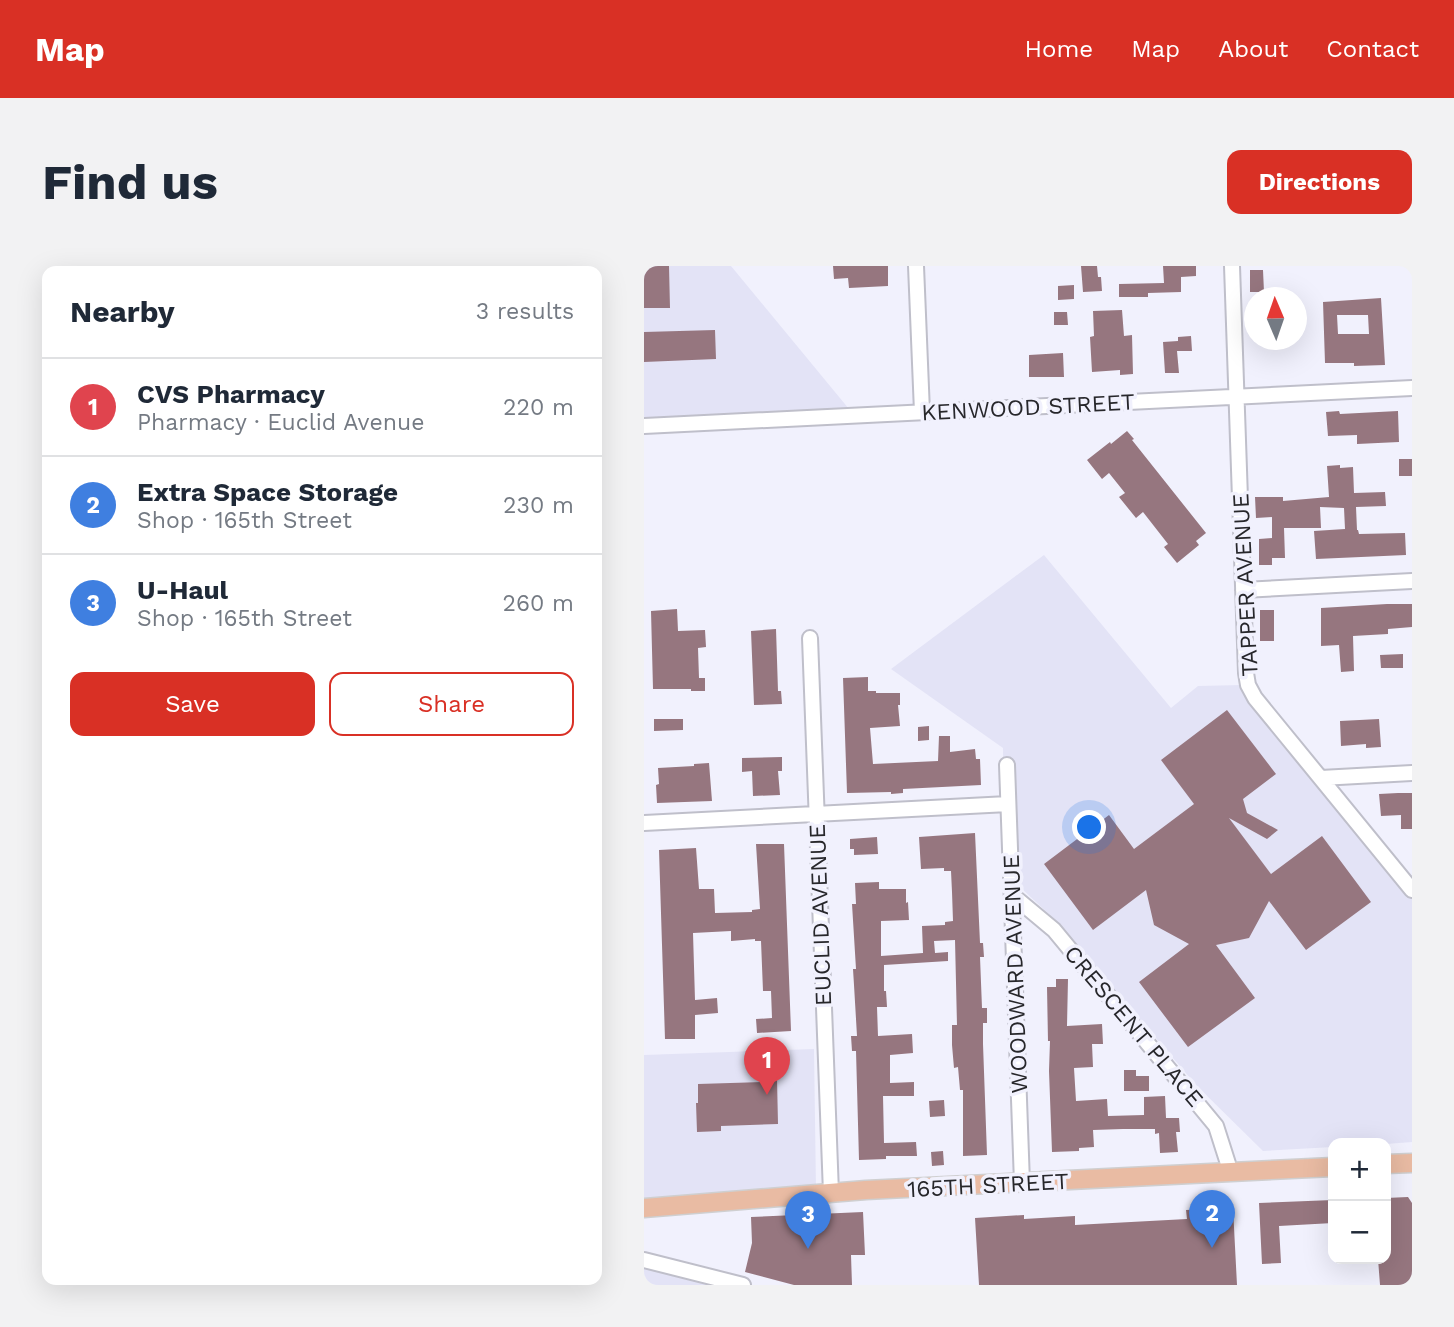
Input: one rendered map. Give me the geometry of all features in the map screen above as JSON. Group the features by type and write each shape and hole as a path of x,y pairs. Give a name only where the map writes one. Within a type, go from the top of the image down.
{"main road":[{"path":"1391,1164 1412,1163"},
{"name":"165TH STREET","path":"644,1208 831,1193 1328,1167"}],"street":[{"path":"916,266 922,412"},
{"name":"TAPPER AVENUE","path":"1232,266 1248,685 1255,698 1412,890"},
{"name":"KENWOOD STREET","path":"644,426 1412,388"},
{"path":"1243,590 1412,581"},
{"name":"EUCLID AVENUE","path":"810,638 831,1193"},
{"name":"WOODWARD AVENUE","path":"1007,765 1022,1183"},
{"path":"1321,778 1412,773"},
{"path":"644,822 1008,804"},
{"name":"CRESCENT PLACE","path":"1012,895 1054,930 1216,1126 1231,1173"},
{"path":"644,1260 743,1285"}],"shaded area":[{"path":"644,266 731,266 849,409 644,421"},
{"path":"1044,555 1171,708 1198,686 1242,685 1390,877 1412,876 1412,1142 1391,1144 1391,1138 1328,1138 1328,1147 1263,1151 1197,1086 1052,917 1005,873 1003,748 891,669"},
{"path":"814,1049 816,1190 644,1204 644,1055"},
{"path":"644,1264 727,1285 644,1285"}],"building":[{"path":"644,266 669,266 670,308 644,308"},
{"path":"833,266 888,266 888,286 849,288 848,278 834,279"},
{"path":"1081,266 1097,266 1102,291 1083,292"},
{"path":"1163,266 1196,266 1196,276 1181,277 1181,292 1148,293 1148,297 1119,297 1119,284 1164,283"},
{"path":"1250,270 1263,270 1264,287 1250,287"},
{"path":"1074,285 1074,299 1058,300 1058,286"},
{"path":"1381,298 1385,365 1325,363 1323,302","holes":["1337,315 1368,315 1369,334 1338,334"]},
{"path":"1122,310 1124,336 1132,335 1133,374 1120,375 1120,370 1092,372 1090,337 1094,336 1093,311"},
{"path":"1054,312 1067,312 1068,325 1054,325"},
{"path":"715,330 716,359 644,362 644,332"},
{"path":"1191,336 1192,351 1177,351 1179,373 1165,373 1163,342 1178,341 1178,337"},
{"path":"1063,353 1064,377 1029,377 1029,355"},
{"path":"1339,411 1340,414 1398,411 1399,442 1357,444 1357,435 1328,436 1326,412"},
{"path":"1127,431 1206,533 1196,541 1199,545 1177,563 1164,547 1168,544 1143,512 1136,518 1119,497 1125,493 1109,473 1102,479 1087,460"},
{"path":"1399,459 1412,459 1412,476 1399,476"},
{"path":"1340,465 1340,468 1353,467 1354,493 1385,492 1386,506 1356,507 1359,534 1405,533 1406,555 1316,559 1314,531 1345,529 1344,508 1320,507 1321,528 1284,528 1285,558 1272,558 1272,565 1259,565 1259,539 1272,538 1272,517 1256,518 1255,497 1283,497 1283,501 1329,497 1327,466"},
{"path":"1412,604 1412,627 1388,629 1388,634 1353,636 1354,671 1341,672 1339,645 1321,646 1321,608"},
{"path":"677,609 678,631 705,630 706,647 698,648 699,678 705,678 705,691 653,689 651,611"},
{"path":"1260,610 1274,610 1274,641 1260,641"},
{"path":"776,629 778,691 781,691 782,704 754,705 751,631"},
{"path":"1403,654 1403,668 1381,668 1380,655"},
{"path":"868,677 868,691 900,693 900,726 870,728 873,764 938,761 939,736 950,736 950,752 975,749 976,759 980,759 981,785 903,789 903,793 891,794 847,793 843,678"},
{"path":"1227,710 1276,774 1243,799 1247,813 1278,830 1267,839 1229,818 1271,874 1322,836 1371,902 1306,950 1269,901 1249,938 1216,945 1255,998 1188,1047 1139,982 1189,944 1154,925 1146,890 1093,930 1044,864 1109,815 1134,849 1194,804 1161,760"},
{"path":"654,719 683,719 683,730 654,731"},
{"path":"1379,719 1381,747 1366,748 1366,744 1341,746 1340,721"},
{"path":"929,726 929,740 918,741 918,727"},
{"path":"782,757 782,771 778,771 780,795 753,796 752,771 742,772 742,758"},
{"path":"709,763 712,801 657,803 658,768"},
{"path":"1412,793 1412,829 1401,829 1401,815 1381,816 1379,794"},
{"path":"975,833 980,943 983,943 984,957 980,957 982,1008 987,1008 987,1023 983,1023 983,1044 987,1155 963,1156 963,1090 960,1090 958,1067 954,1068 952,1045 952,1025 957,1025 955,940 934,941 935,953 948,952 948,961 884,965 887,1007 877,1007 878,1036 912,1034 913,1053 890,1055 890,1083 914,1082 914,1096 883,1096 884,1143 916,1142 917,1156 886,1156 886,1159 859,1160 856,1051 852,1051 851,1036 857,1036 852,904 856,904 855,883 879,882 879,889 906,889 909,920 881,921 881,956 923,953 922,926 945,925 945,922 953,921 951,871 944,871 944,868 921,869 919,837"},
{"path":"877,837 878,854 854,855 854,849 850,849 850,839"},
{"path":"756,844 784,844 791,1031 757,1033 756,1019 772,1018 771,991 763,991 761,941 731,941 731,931 693,933 695,1000 717,998 718,1013 695,1015 695,1039 665,1039 659,850 696,848 699,889 714,889 715,913 752,912 760,909"},
{"path":"1056,979 1068,979 1067,1026 1102,1024 1103,1044 1092,1044 1093,1067 1074,1068 1076,1101 1107,1099 1108,1116 1144,1115 1144,1097 1165,1096 1166,1118 1179,1118 1180,1132 1176,1132 1178,1152 1160,1153 1159,1133 1155,1134 1155,1129 1123,1129 1093,1130 1094,1147 1079,1148 1079,1151 1052,1152 1047,987 1056,987"},
{"path":"1124,1070 1136,1070 1136,1076 1149,1076 1149,1091 1124,1091"},
{"path":"777,1079 778,1124 721,1126 721,1131 697,1132 698,1084 763,1082"},
{"path":"944,1100 945,1116 930,1117 929,1101"},
{"path":"943,1151 944,1165 932,1166 931,1152"},
{"path":"1408,1197 1412,1203 1412,1285 1380,1285 1378,1264 1391,1264 1391,1198"},
{"path":"1328,1200 1328,1223 1279,1226 1281,1263 1262,1264 1259,1203"},
{"path":"1233,1208 1237,1285 979,1285 975,1218 1075,1216 1075,1225 1187,1219 1186,1210"},
{"path":"863,1212 865,1255 851,1255 852,1285 794,1285 745,1272 752,1243 751,1217"}],"place":[{"name":"CVS Pharmacy","path":"767,1095"},
{"name":"Extra Space Storage","path":"1212,1248"},
{"name":"U-Haul","path":"808,1249"}]}
